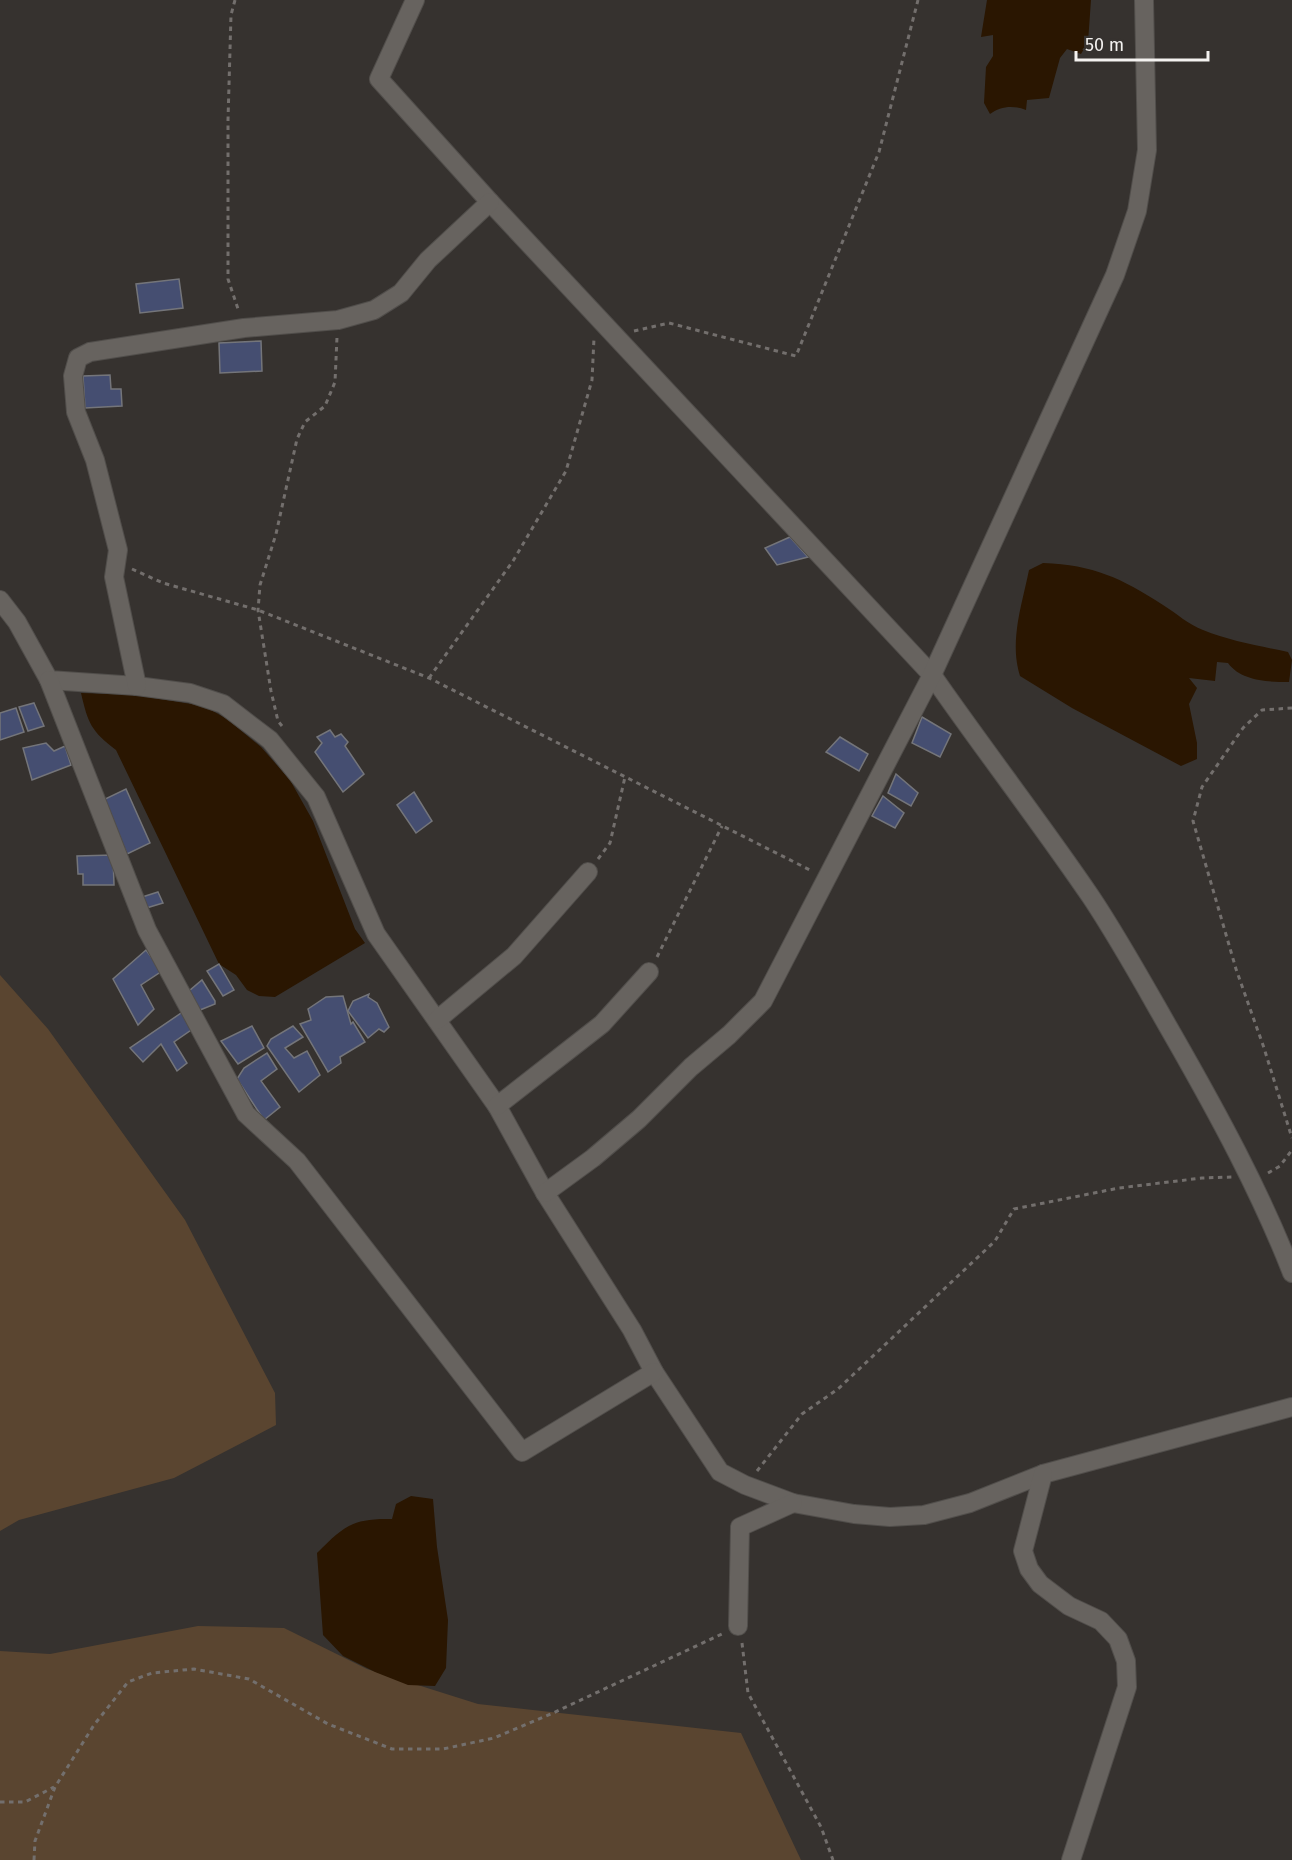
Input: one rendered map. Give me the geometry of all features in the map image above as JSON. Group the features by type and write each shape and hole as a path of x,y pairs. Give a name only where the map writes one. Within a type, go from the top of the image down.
{"street":[{"path":"415,0 379,79 595,315 933,675 1092,899 1129,957 1215,1109 1250,1177 1292,1272"},
{"path":"545,1193 593,1158 639,1119 691,1067 729,1035 763,1001 933,675 1115,276 1137,211 1147,150 1144,0"},
{"path":"137,686 114,577 118,550 95,460 76,412 73,376 78,358 90,352 244,328 338,320 374,310 401,293 428,260 490,202"},
{"path":"0,600 16,622 49,680 147,930 246,1114 297,1161 522,1452 654,1372"},
{"path":"49,680 137,686 190,693 224,704 270,740 316,797 376,934 497,1106 545,1193 632,1330 654,1372 720,1472 745,1485 793,1503 854,1514 924,1515 970,1503 1042,1474 1292,1407"},
{"path":"437,1020 514,956 588,872"},
{"path":"497,1106 602,1024 649,972"},
{"path":"1042,1474 1023,1551 1029,1569 1040,1584 1069,1606 1101,1621 1118,1639 1126,1661 1127,1687 1071,1860"},
{"path":"738,1626 740,1527 793,1503"}],"path":[{"path":"235,0 231,15 228,120 228,279 244,328"},
{"path":"615,336 669,323 796,356 879,152 918,0"},
{"path":"429,678 513,561 566,471 592,380 595,315"},
{"path":"285,730 278,721 271,691 258,610 260,585 276,534 297,439 305,422 325,406 335,382 338,320"},
{"path":"116,562 163,583 258,610 429,678 828,879"},
{"path":"1292,708 1262,710 1243,728 1202,787 1193,820 1236,969 1292,1138"},
{"path":"588,872 610,843 625,777"},
{"path":"649,972 722,826"},
{"path":"745,1485 802,1414 838,1389 995,1241 1014,1209 1119,1188 1202,1178 1264,1175 1281,1166 1292,1150"},
{"path":"34,1860 34,1841 55,1786 94,1725 128,1682 152,1673 194,1669 249,1679 328,1724 392,1749 442,1749 494,1738 738,1626 745,1654 748,1693 821,1827 833,1860"},
{"path":"0,1802 25,1802 55,1786"}],"shaded area":[{"path":"987,0 1091,0 1088,42 1081,54 1067,49 1060,58 1049,98 1027,100 1026,110 1007,107 990,114 984,103 986,67 993,56 993,35 981,37"},
{"path":"1043,563 1092,570 1120,580 1198,628 1234,640 1288,652 1292,660 1289,682 1272,682 1247,677 1233,669 1228,663 1217,662 1215,681 1189,678 1197,688 1189,704 1197,743 1197,759 1181,766 1072,708 1020,676 1016,636 1020,610 1029,570"},
{"path":"81,693 134,695 204,706 227,719 261,747 290,780 313,821 355,929 365,943 275,997 259,996 247,990 236,975 219,964 116,750 92,726"},
{"path":"0,975 48,1029 185,1220 275,1393 276,1425 174,1478 19,1520 0,1531"},
{"path":"411,1496 433,1499 437,1547 448,1620 446,1668 435,1686 408,1685 375,1672 343,1656 323,1635 317,1553 342,1530 358,1522 392,1519 396,1504"},
{"path":"198,1626 284,1628 367,1669 478,1704 741,1733 801,1860 0,1860 0,1651 50,1654"}],"building":[{"path":"179,279 183,308 140,313 136,284"},
{"path":"261,341 262,371 220,373 219,343"},
{"path":"110,375 111,389 121,389 122,406 85,408 83,376"},
{"path":"790,537 808,557 777,565 765,548"},
{"path":"34,703 44,726 28,731 19,707"},
{"path":"16,708 24,732 0,740 0,713"},
{"path":"922,717 951,734 940,757 912,743"},
{"path":"330,730 335,737 341,734 348,742 345,746 364,774 343,792 315,752 322,743 317,737"},
{"path":"840,737 868,754 859,771 826,752"},
{"path":"46,743 54,751 65,746 71,765 32,780 23,748"},
{"path":"896,774 918,793 911,806 888,793"},
{"path":"126,789 150,843 127,854 103,800"},
{"path":"414,792 432,821 416,833 397,805"},
{"path":"883,796 904,813 895,828 872,816"},
{"path":"113,855 114,885 83,885 83,874 78,874 77,856"},
{"path":"158,892 163,903 143,909 139,898"},
{"path":"146,950 162,971 141,985 154,1009 138,1025 113,979"},
{"path":"219,964 234,990 223,996 207,971"},
{"path":"202,980 215,1004 200,1010 189,991"},
{"path":"369,994 368,997 377,1003 389,1027 384,1032 379,1029 368,1038 348,1011 353,1001"},
{"path":"343,996 351,1024 353,1022 365,1042 340,1057 341,1063 328,1072 300,1024 311,1020 308,1009 326,997"},
{"path":"184,1011 194,1028 174,1042 187,1063 177,1071 161,1044 143,1062 130,1048"},
{"path":"252,1026 264,1048 238,1064 221,1041"},
{"path":"293,1026 303,1037 285,1048 294,1058 307,1051 320,1075 299,1092 267,1046 271,1039"},
{"path":"267,1053 277,1069 261,1081 280,1107 264,1120 237,1079 244,1068"}]}
